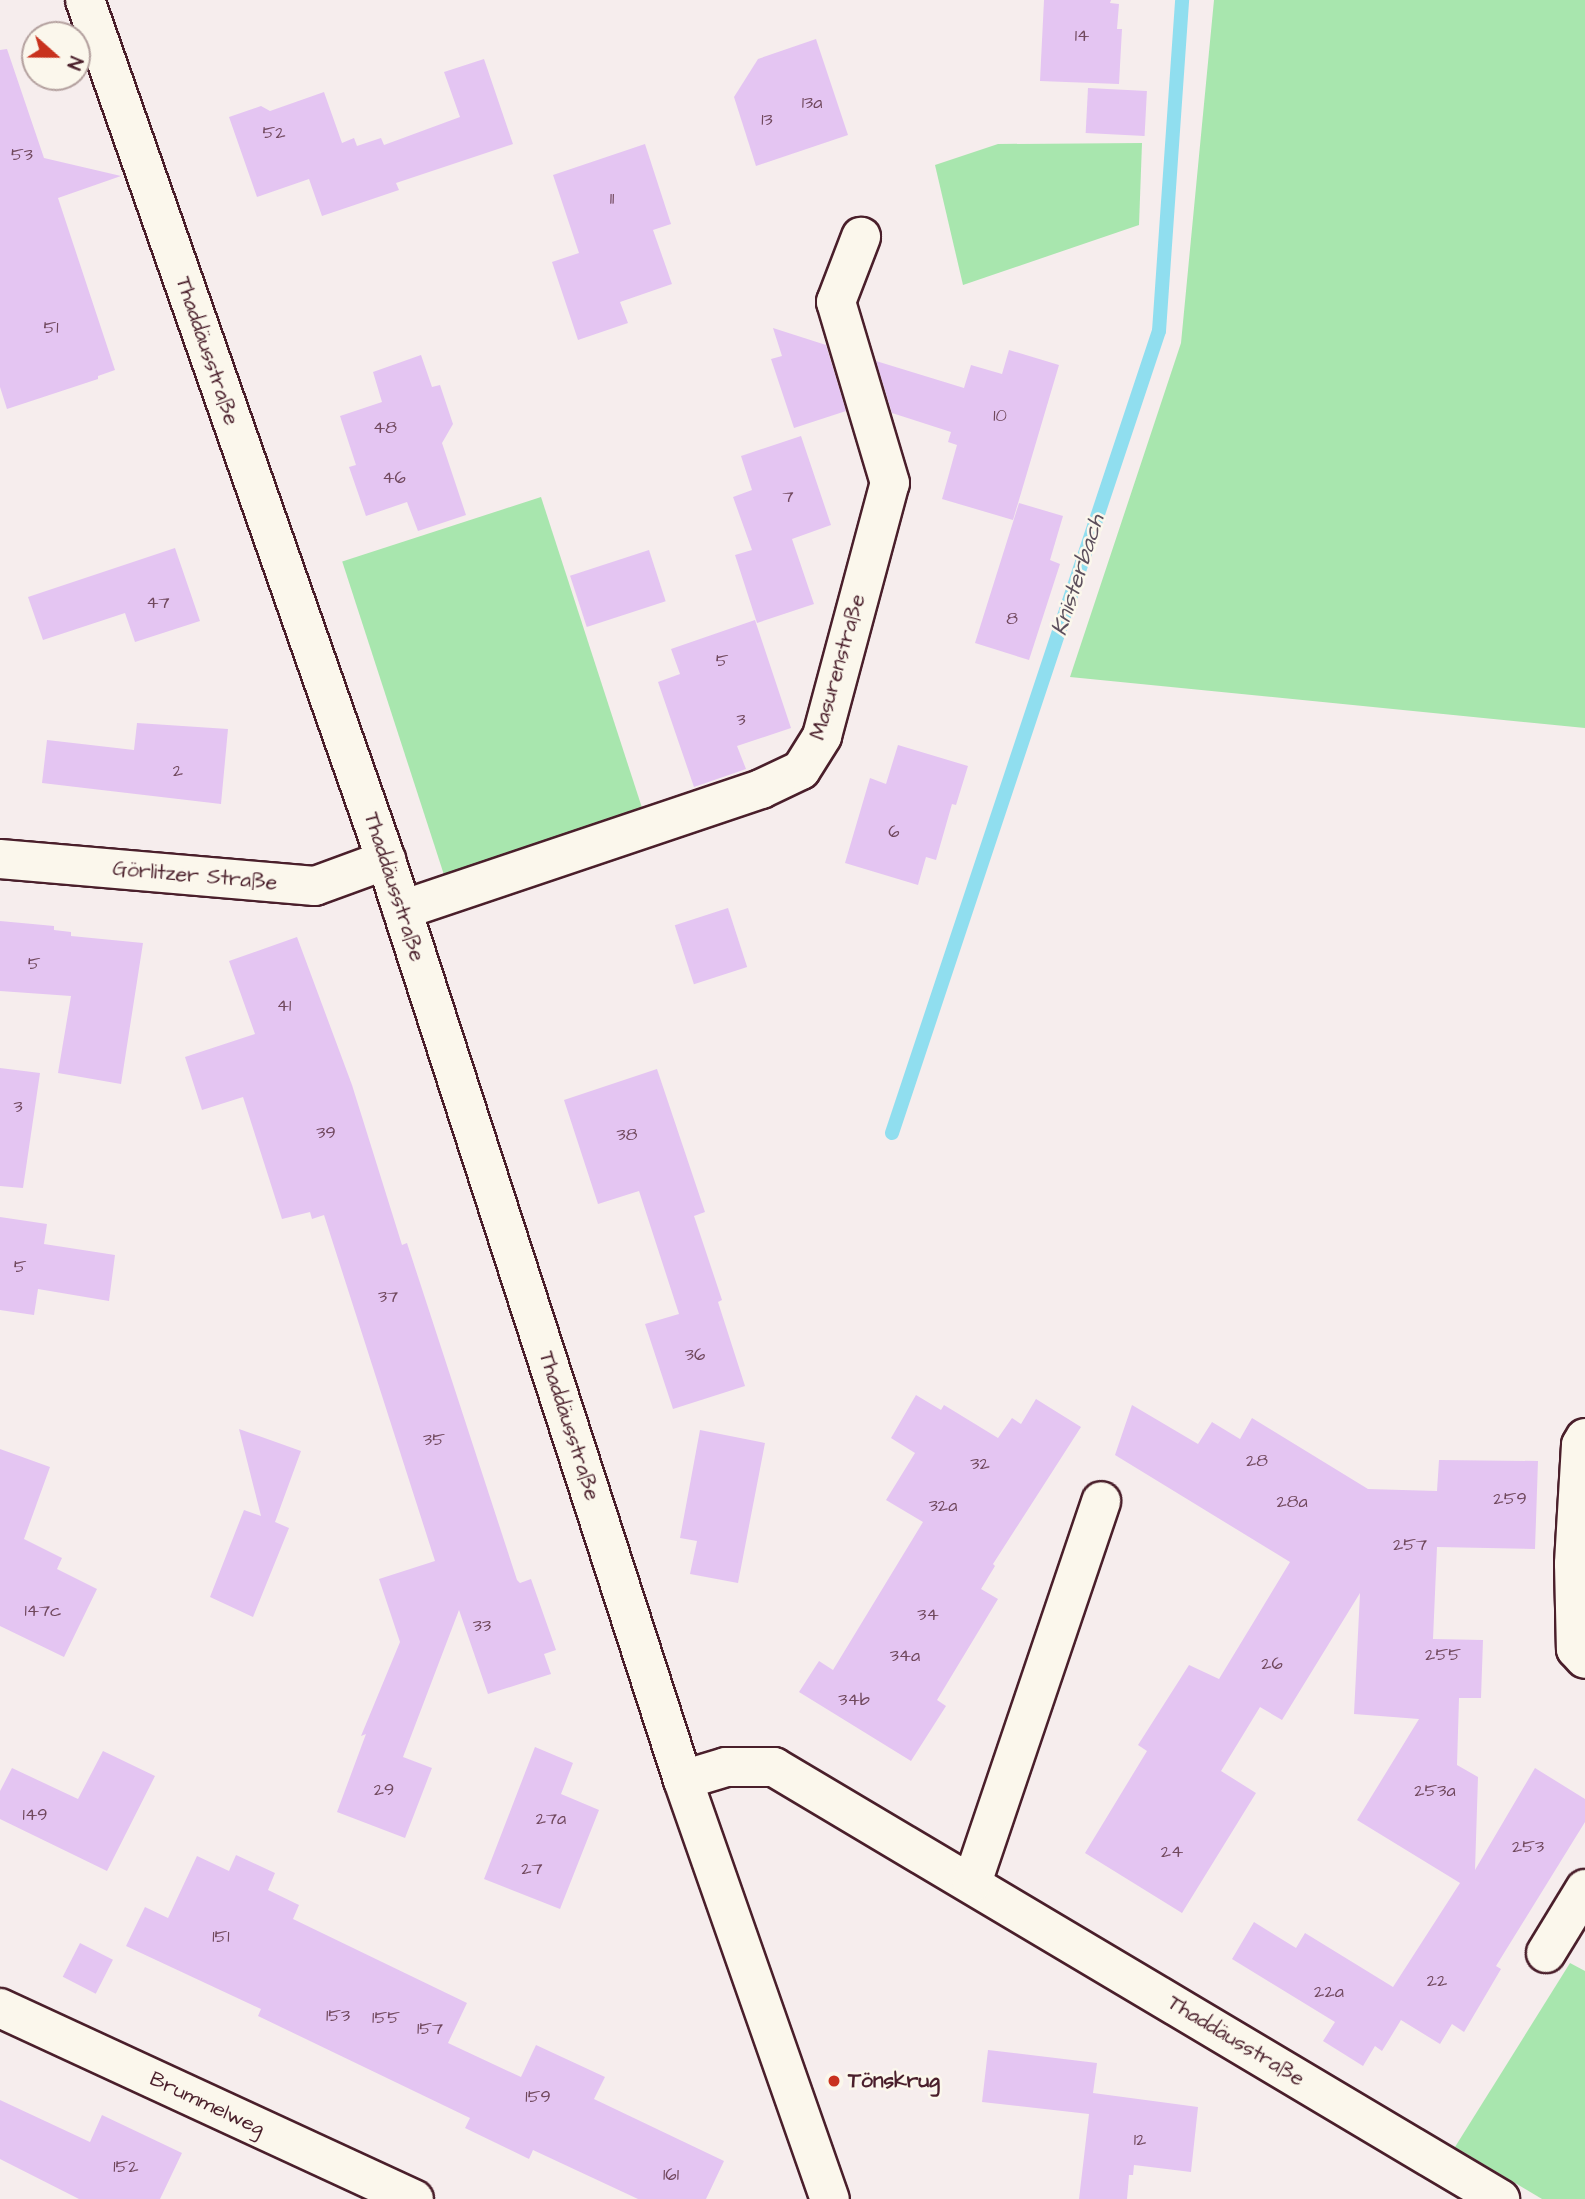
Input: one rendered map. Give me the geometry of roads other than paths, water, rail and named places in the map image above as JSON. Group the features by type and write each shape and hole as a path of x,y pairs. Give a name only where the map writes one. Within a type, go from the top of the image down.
{"street":[{"name":"Thaddäusstraße","path":"85,0 386,860 682,1780 830,2199"},
{"name":"Masurenstraße","path":"402,910 761,789 801,770 822,736 890,483 836,302 861,237"},
{"name":"Görlitzer Straße","path":"0,859 315,886 386,860"},
{"path":"1585,1438 1581,1445 1574,1564 1576,1649 1585,1659"},
{"path":"972,1883 1101,1500"},
{"name":"Thaddäusstraße","path":"682,1780 726,1767 774,1767 1500,2199"},
{"path":"1546,1953 1585,1889"},
{"name":"Brummelweg","path":"0,2008 414,2199"}],"waterway":[{"name":"Knisterbach","path":"892,1133 1159,331 1182,0"}],"place":[{"name":"Tönskrug","path":"834,2081"}]}
